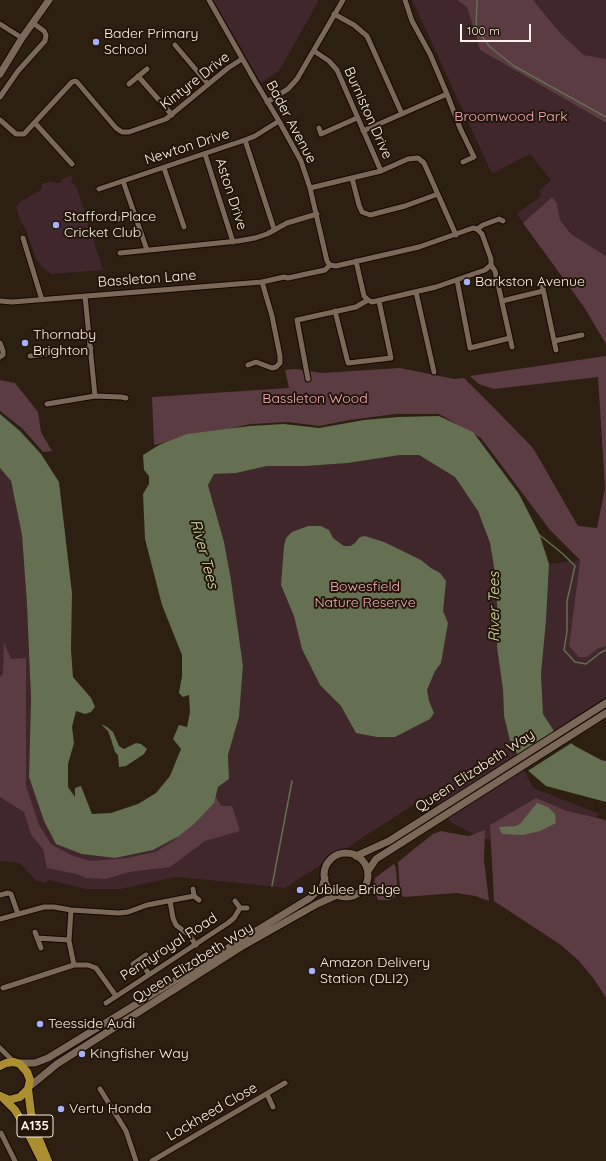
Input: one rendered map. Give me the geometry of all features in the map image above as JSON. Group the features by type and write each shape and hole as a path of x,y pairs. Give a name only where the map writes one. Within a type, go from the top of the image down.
{"main road":[{"path":"0,1066 6,1063 15,1063"},
{"name":"A135","path":"2,1098 16,1099 24,1095 28,1088 30,1080 27,1072 23,1066 15,1063"},
{"name":"A135","path":"28,1088 31,1113 36,1132 48,1161"},
{"name":"A135","path":"2,1098 15,1110 42,1161"}],"street":[{"path":"0,74 22,38 49,0"},
{"name":"Bader Avenue","path":"209,0 242,60 279,121 300,161 310,188 327,261 330,264"},
{"path":"267,102 288,89 297,79 342,0"},
{"path":"405,0 412,21 430,54 460,128 474,157 463,162"},
{"path":"334,14 354,25 368,36 402,114"},
{"path":"0,97 18,71 45,41 46,35 44,31 33,23"},
{"path":"0,24 22,38"},
{"path":"175,45 208,84"},
{"name":"Burniston Drive","path":"314,51 329,61 337,70 381,171"},
{"name":"Kintyre Drive","path":"0,120 16,134 24,134 72,82 75,81 82,86 116,128 122,132 129,132 160,122 172,115 228,68 242,60"},
{"path":"129,84 146,69"},
{"path":"138,76 172,115"},
{"path":"363,131 447,94"},
{"path":"318,128 321,134 357,118"},
{"name":"Newton Drive","path":"99,189 245,140 255,136 279,121"},
{"path":"35,123 72,164"},
{"path":"245,140 274,229"},
{"name":"Aston Drive","path":"205,154 233,242"},
{"path":"310,188 381,171 408,158 418,158 424,163 456,235"},
{"path":"164,168 184,227"},
{"path":"352,178 362,212 370,215 405,206 438,194"},
{"path":"123,181 147,250"},
{"path":"114,220 134,214"},
{"path":"120,253 233,242 255,238 267,234 287,223 317,214"},
{"name":"Bassleton Lane","path":"0,301 12,302 42,300 262,282 294,274 325,270 330,264 336,266 419,247 473,228 477,229 482,225 499,219 503,221"},
{"path":"477,229 482,234 491,259 491,265 495,271 512,346"},
{"path":"23,238 42,300"},
{"path":"356,262 364,296 372,302 416,292 457,280 485,270 491,265"},
{"path":"457,280 470,348 510,338"},
{"path":"248,365 256,362 272,368 276,367 280,362 272,316 262,282"},
{"path":"542,284 556,350"},
{"path":"502,301 543,291"},
{"path":"416,292 434,372"},
{"path":"453,298 459,294"},
{"path":"85,296 95,396"},
{"path":"308,379 297,320 356,306 368,300"},
{"path":"335,310 348,363 391,358 379,301"},
{"path":"554,341 582,335"},
{"path":"0,344 3,351 3,355 0,357"},
{"path":"30,356 91,348"},
{"path":"255,356 256,362"},
{"path":"47,404 95,396 126,398"},
{"name":"Queen Elizabeth Way","path":"356,856 389,841 606,703"},
{"name":"Queen Elizabeth Way","path":"368,871 376,859 606,713"},
{"path":"344,854 356,856 363,861 368,871 367,881 361,892 349,897 337,895 327,886 325,878 327,865 336,856 344,854"},
{"name":"Queen Elizabeth Way","path":"15,1063 35,1063 48,1058 310,898 322,887 325,878"},
{"path":"193,889 194,896 199,900"},
{"path":"0,895 8,893 11,894 18,914"},
{"name":"Queen Elizabeth Way","path":"28,1088 57,1064 241,947 317,904 337,895"},
{"path":"0,919 44,907 120,913 147,905 194,896"},
{"path":"170,901 173,918 176,925 189,934 196,945"},
{"path":"235,901 240,908 247,908"},
{"name":"Pennyroyal Road","path":"106,1003 228,923 234,918 240,908"},
{"path":"71,910 69,940 74,965"},
{"path":"35,932 41,948"},
{"path":"37,938 69,940"},
{"path":"133,964 146,955"},
{"path":"139,960 149,974"},
{"path":"1,989 74,965 88,965 96,968 116,996"},
{"path":"0,1048 15,1063"},
{"name":"Lockheed Close","path":"152,1161 285,1084"},
{"path":"100,1089 124,1127 136,1161"},
{"path":"267,1094 273,1107"},
{"path":"2,1133 15,1161"}],"green space":[{"path":"213,0 319,0 279,71 261,83"},
{"name":"Broomwood Park","path":"412,0 459,0 467,7 480,50 606,123 606,256 571,234 560,220 557,203 552,197 523,223 517,213 539,198 541,194 539,191 551,180 530,154 492,174"},
{"path":"457,0 533,0 561,34 584,55 606,59 606,123 480,50 467,7"},
{"path":"533,0 606,0 606,59 584,55 561,34"},
{"name":"Stafford Place Cricket Club","path":"70,176 73,177 71,181 77,188 103,270 51,274 43,268 36,259 25,227 22,224 16,207 20,202 41,190 42,184 49,182 60,183 62,179"},
{"path":"552,197 557,203 560,220 571,234 606,256 606,344 584,307 523,223"},
{"name":"Bassleton Wood","path":"606,356 606,646 597,649 587,657 579,657 569,646 580,560 550,530 481,438 439,414 396,414 319,426 288,422 251,424 154,445 152,397 289,388 285,370 295,369 322,373 400,368 454,379 464,378 533,448 578,526 597,528 605,488 598,377 494,389 479,384 470,376"},
{"path":"0,380 15,383 38,412 41,432 52,451 43,452 23,429 0,411"},
{"name":"Bowesfield Nature Reserve","path":"400,455 419,455 455,477 478,511 490,543 494,567 498,616 497,647 503,690 504,716 510,741 533,788 600,814 551,850 481,838 452,823 430,794 285,888 176,877 121,889 86,889 49,880 45,883 36,881 20,863 0,861 0,468 11,481 22,535 31,698 29,777 44,821 214,803 218,787 229,779 228,755 239,717 243,666 224,542 208,485 214,474 236,473 267,466 306,466 348,463"},
{"path":"580,560 569,646 587,656 597,649 606,646 606,697 554,731 543,714 541,674 549,564"},
{"path":"4,643 11,659 26,658 26,786 39,825 51,844 71,855 90,861 127,858 155,852 173,841 201,813 214,793 221,806 232,806 240,831 205,841 170,867 129,872 106,879 86,878 76,874 47,868 43,849 31,834 24,812 0,797 0,677 3,673"},
{"path":"536,798 567,811 606,820 606,998 594,979 579,961 561,945 494,901 490,825"},
{"path":"485,830 484,861 489,901 475,896 457,893 404,897 402,895 400,891 398,862 433,834 441,831 469,836"},
{"path":"394,864 396,869 398,895 389,900 378,900 374,885 375,878"}],"water":[{"name":"River Tees","path":"0,414 20,431 41,454 59,482 72,593 71,650 73,677 91,698 95,707 91,712 85,714 76,711 72,727 74,743 68,764 68,787 75,797 75,788 81,786 92,814 111,813 138,804 156,793 170,776 181,749 173,739 179,725 187,727 190,712 189,695 183,697 179,693 182,676 182,655 162,605 145,539 143,494 149,484 149,476 144,470 143,455 159,445 187,434 250,426 284,424 319,428 364,420 439,416 473,432 519,494 539,533 549,564 541,674 543,714 554,731 575,746 601,760 606,761 606,802 546,786 525,768 510,741 504,716 503,690 497,647 498,616 494,567 490,543 478,511 455,477 419,455 400,455 348,463 306,466 267,466 236,473 214,474 208,485 224,542 243,666 239,717 228,755 229,779 218,787 214,803 195,823 179,836 153,850 115,858 82,854 56,844 44,821 29,777 31,698 22,535 11,481 0,468"},
{"path":"308,526 321,526 329,530 333,538 344,546 350,546 360,537 365,536 384,542 421,560 440,573 446,581 443,611 448,623 441,663 435,671 427,690 429,701 434,713 430,719 395,737 377,737 356,733 341,706 320,685 302,649 294,616 281,585 286,538 292,532"},
{"path":"101,724 113,732 119,746 124,749 136,743 141,744 147,749 144,754 126,766 119,767 118,755 115,752 108,731"},
{"path":"537,803 548,807 555,814 556,823 540,831 523,835 503,834 501,832 499,827 516,826 520,824"}],"pier":[{"path":"556,730 573,742 526,772 523,770 516,756"}],"waterway":[{"path":"477,0 476,29 490,47 514,66 606,117"},
{"path":"537,533 575,566 567,601 567,631 564,650 575,662 586,664 606,650"},
{"path":"272,886 292,781"}],"place":[{"name":"Bader Primary School","path":"96,42"},
{"name":"Stafford Place Cricket Club","path":"56,225"},
{"name":"Barkston Avenue","path":"467,282"},
{"name":"Thornaby Brighton","path":"25,343"},
{"name":"Jubilee Bridge","path":"300,890"},
{"name":"Amazon Delivery Station (DLI2)","path":"312,971"},
{"name":"Teesside Audi","path":"40,1024"},
{"name":"Kingfisher Way","path":"82,1054"},
{"name":"Vertu Honda","path":"61,1109"}]}
